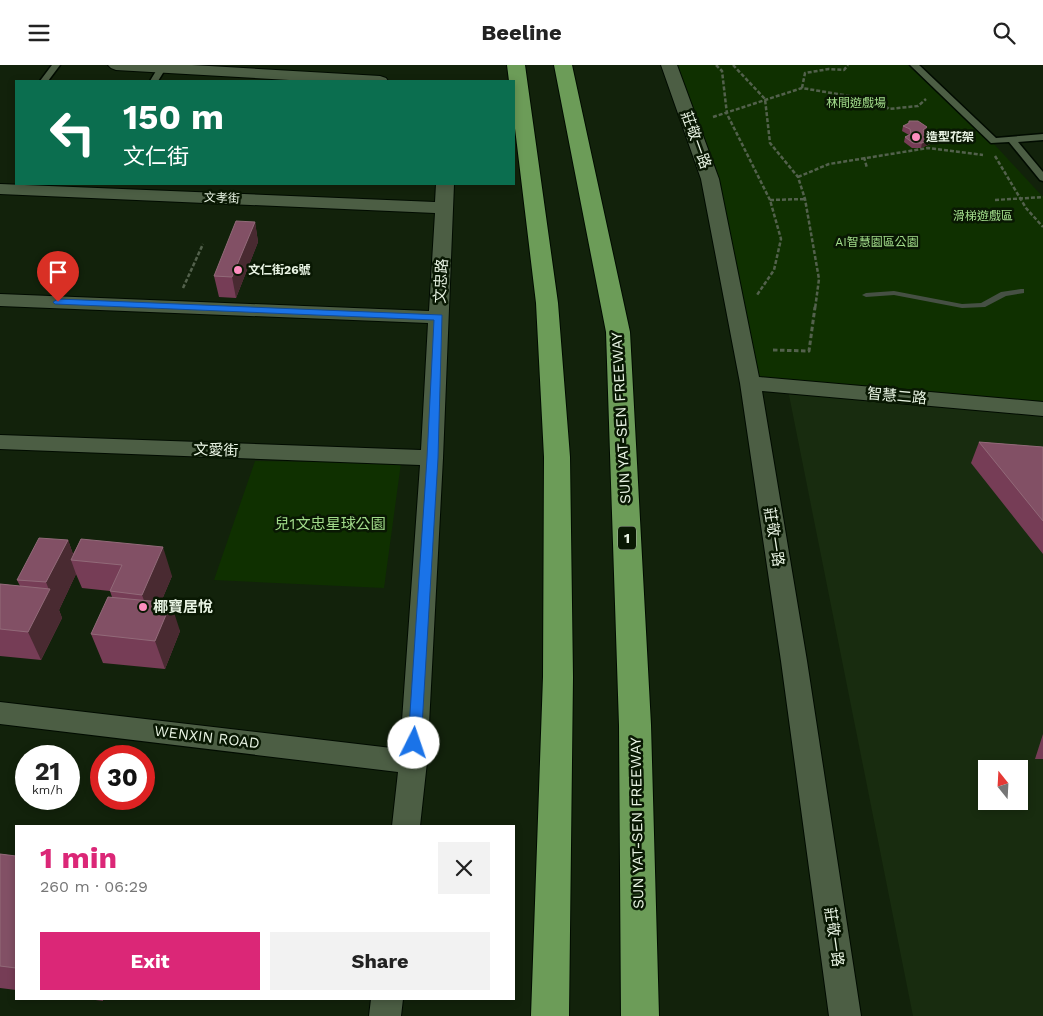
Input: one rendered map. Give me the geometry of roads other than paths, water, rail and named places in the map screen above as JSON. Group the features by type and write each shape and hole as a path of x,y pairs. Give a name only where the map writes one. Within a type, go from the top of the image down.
{"highway":[{"path":"516,65 547,303 557,457 558,677 550,1016"},
{"name":"SUN YAT-SEN FREEWAY","path":"563,65 618,332 635,725 640,1016"}],"street":[{"path":"116,65 158,75 347,80"},
{"name":"莊敬一路","path":"669,65 710,179 750,383 794,661 845,1016"},
{"name":"文忠路","path":"406,825 413,762 432,458 445,185"},
{"name":"文孝街","path":"0,189 444,208"},
{"path":"0,300 439,317"},
{"name":"智慧二路","path":"750,383 1043,409"},
{"name":"文愛街","path":"0,441 432,458"},
{"name":"WENXIN ROAD","path":"0,713 413,762"},
{"path":"386,1016 387,1000"}],"lane":[{"path":"45,80 56,65"},
{"path":"914,65 994,141 1043,137"},
{"path":"1012,140 1043,178"}],"waterway":[{"path":"866,295 894,293 962,306 982,305 1004,294 1021,291"}],"place":[{"name":"造型花架","path":"916,137"},
{"name":"文仁街26號","path":"238,270"},
{"name":"椰寶居悅","path":"143,607"}],"park label":[{"name":"林間遊戲場","path":"856,103"},
{"name":"滑梯遊戲區","path":"983,216"},
{"name":"AI智慧園區公園","path":"877,242"},
{"name":"兒1文忠星球公園","path":"330,524"}]}
